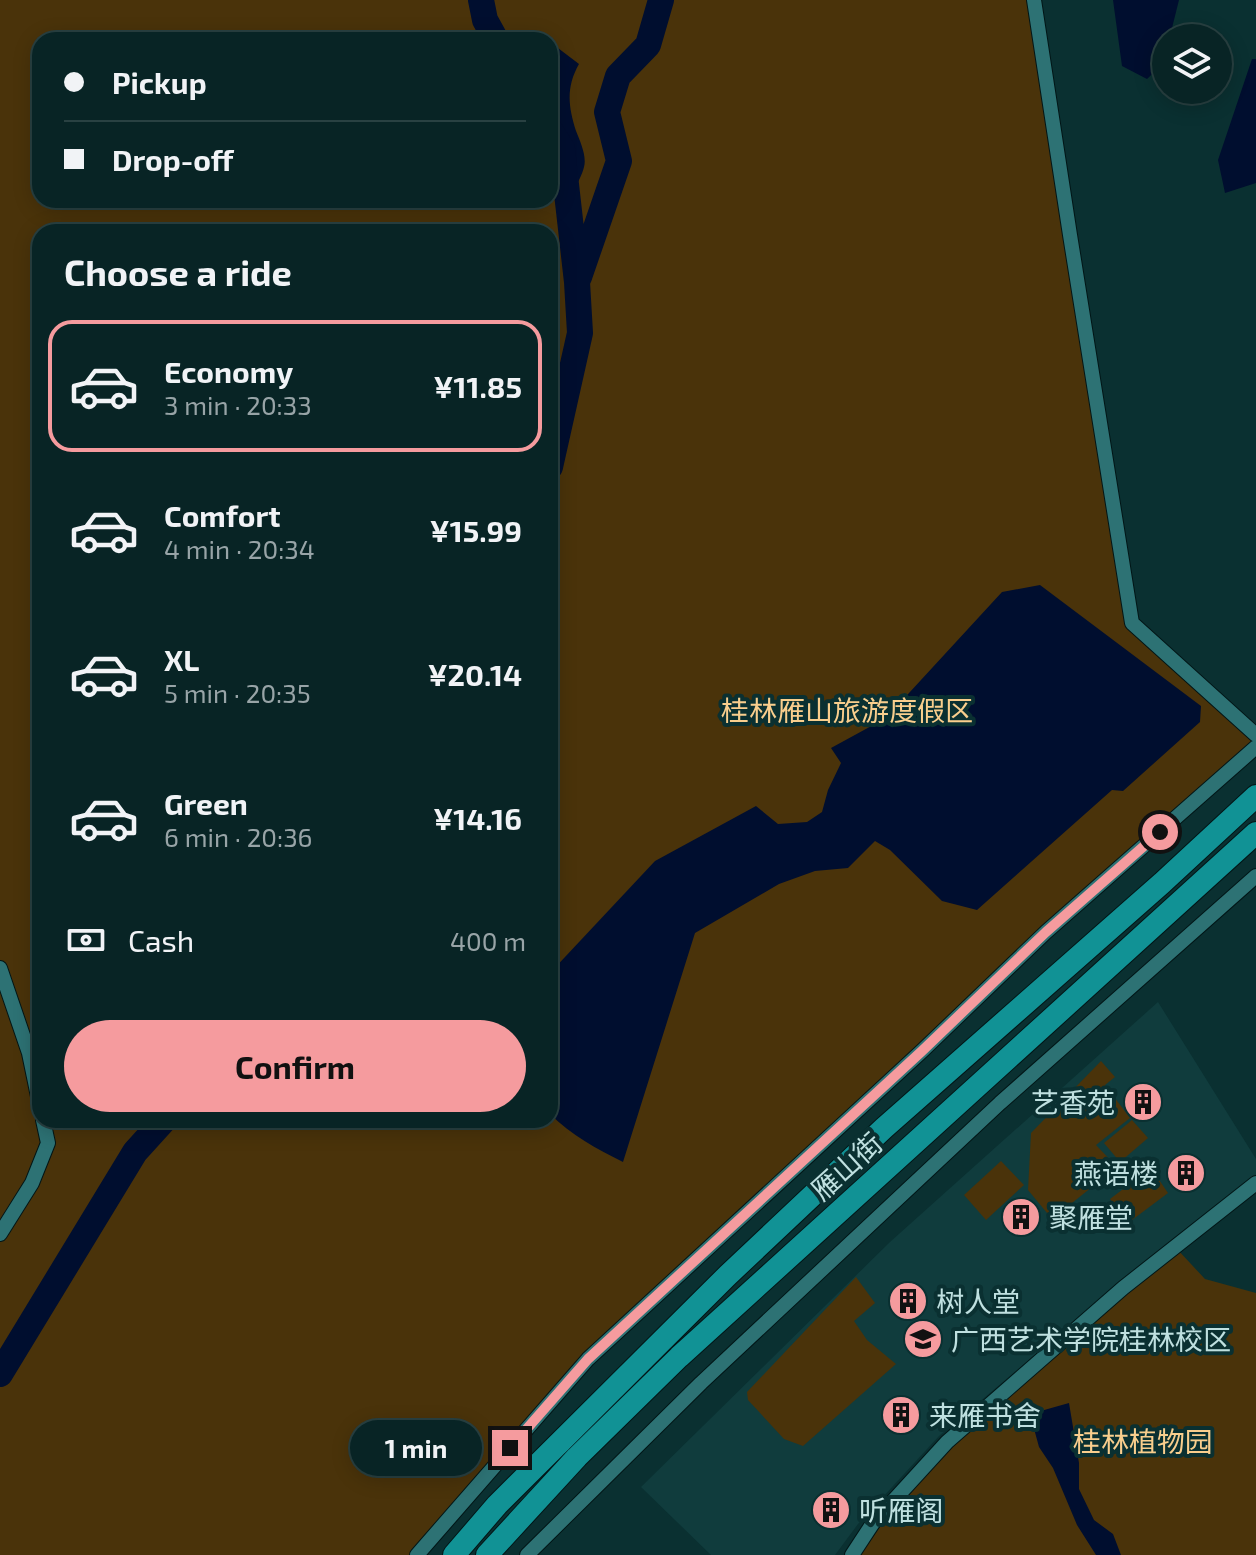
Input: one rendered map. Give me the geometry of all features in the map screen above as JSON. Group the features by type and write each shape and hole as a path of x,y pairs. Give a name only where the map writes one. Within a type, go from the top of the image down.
{"highway":[{"name":"雁山街","path":"454,1555 497,1505 728,1275 884,1128 1151,893 1256,796"},
{"name":"雁山街","path":"487,1555 577,1457 679,1357 1256,833"}],"street":[{"path":"1034,0 1132,623 1256,735"},
{"path":"417,1555 588,1359 922,1051 1046,932 1256,747"},
{"path":"527,1555 701,1383 989,1114 1256,876"},
{"path":"0,968 32,1067"},
{"path":"0,1234 32,1183 48,1143 45,1128"},
{"path":"852,1555 873,1523 947,1442 1123,1288 1256,1183"}],"shaded area":[{"path":"1113,0 1179,0 1173,24 1152,24 1152,74 1147,79 1122,66"},
{"path":"558,48 579,64 570,89 570,105 585,163 561,213 558,202"},
{"path":"1252,59 1256,59 1256,183 1225,193 1218,160"},
{"path":"1040,585 1201,706 1200,722 1123,791 1112,790 977,910 942,901 890,850 875,841 848,868 815,871 779,884 695,933 623,1162 558,1122 558,964 655,861 756,806 778,824 807,822 822,812 841,763 831,748 886,718 1002,592"},
{"name":"广西艺术学院桂林校区","path":"1158,1002 1256,1159 1256,1175 1170,1241 939,1436 858,1524 835,1555 711,1555 641,1487 890,1242"},
{"path":"1069,1403 1079,1463 1079,1489 1094,1520 1113,1534 1121,1555 1096,1555 1077,1525 1053,1468 1039,1447 1030,1414"}],"green space":[{"name":"桂林雁山旅游度假区","path":"0,0 1034,0 1132,623 1256,735 1256,747 588,1359 417,1555 0,1555"},
{"path":"1101,1061 1115,1077 1105,1085 1130,1118 1096,1145 1117,1167 1052,1219 1028,1190 1031,1133"},
{"path":"1132,1120 1148,1138 1120,1162 1104,1143"},
{"path":"1001,1161 1024,1185 986,1220 964,1195"},
{"path":"1151,1168 1168,1193 1128,1223 1110,1199"},
{"name":"桂林植物园","path":"1177,1249 1205,1279 1256,1293 1256,1555 858,1555 892,1510 941,1455"},
{"path":"856,1277 875,1303 854,1321 867,1340 896,1364 803,1446 784,1439 748,1400 747,1392"}],"waterway":[{"path":"481,0 485,20 492,32"},
{"path":"579,277 619,161 607,112 618,76 648,45 661,0"},
{"path":"558,143 562,149 580,333 558,431"},
{"path":"0,1374 135,1152 157,1128"}],"place":[{"name":"艺香苑","path":"1143,1102"},
{"name":"燕语楼","path":"1186,1173"},
{"name":"聚雁堂","path":"1021,1217"},
{"name":"树人堂","path":"908,1301"},
{"name":"广西艺术学院桂林校区","path":"923,1339"},
{"name":"来雁书舍","path":"901,1415"},
{"name":"听雁阁","path":"831,1510"}],"route":[{"path":"510,1448 588,1359 922,1051 1046,932 1160,832"}]}
